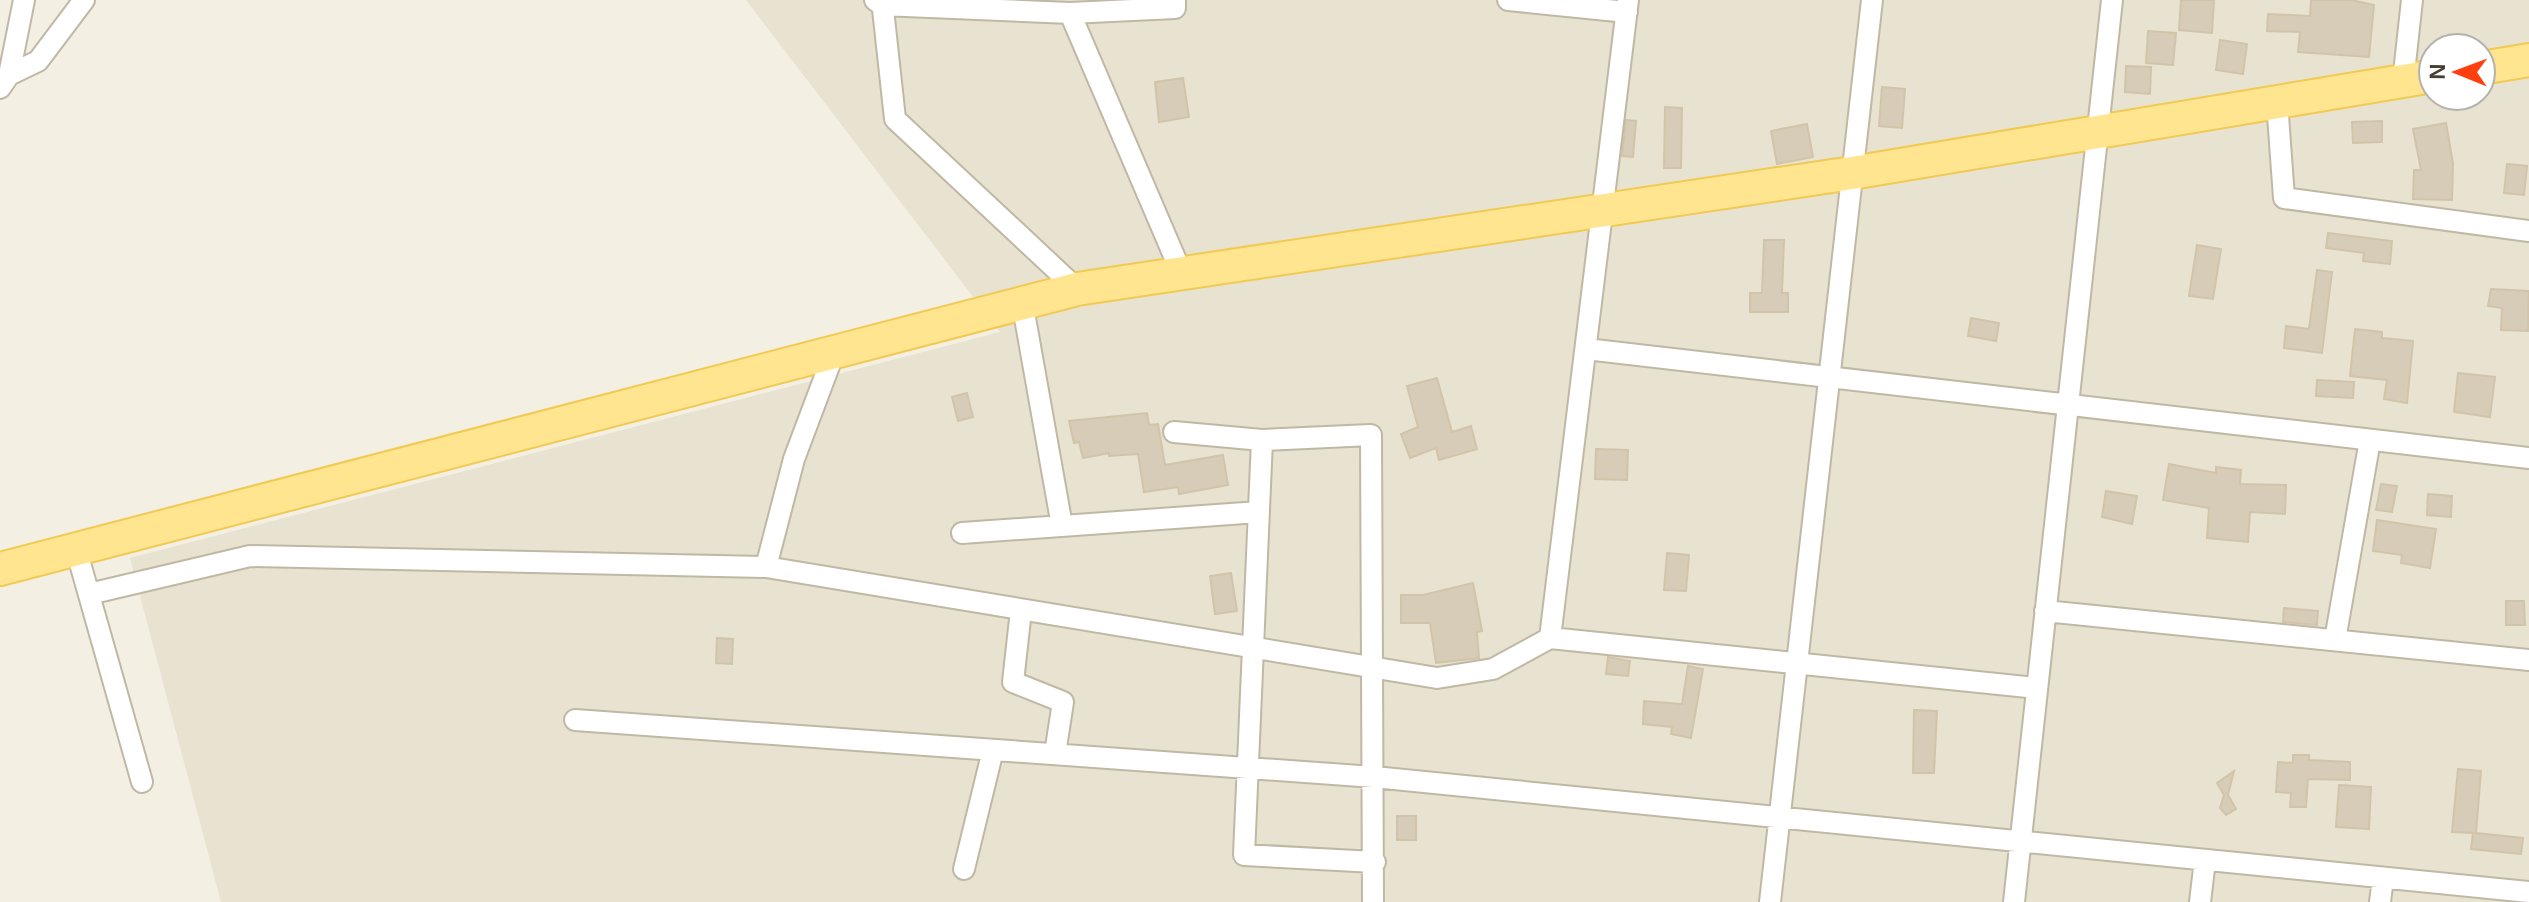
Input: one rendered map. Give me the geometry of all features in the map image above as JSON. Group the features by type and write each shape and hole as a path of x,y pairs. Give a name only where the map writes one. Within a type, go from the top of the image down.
{"main road":[{"path":"2497,65 2529,60"},
{"path":"0,569 1077,289 1852,173 2417,79"}],"street":[{"path":"5,82 24,0"},
{"path":"5,82 38,61 84,0"},
{"path":"1077,289 895,119 880,2 1070,13 1175,8 1175,0"},
{"path":"1508,0 1628,6 1550,638"},
{"path":"1770,902 1872,0"},
{"path":"2014,902 2112,0"},
{"path":"2412,0 2417,66"},
{"path":"1070,13 1181,272"},
{"path":"2277,102 2284,198 2529,231"},
{"path":"1022,301 1062,526"},
{"path":"1586,349 2529,458"},
{"path":"766,567 794,459 835,350"},
{"path":"1174,432 1262,440 1371,435 1373,902"},
{"path":"1262,440 1244,855 1375,862"},
{"path":"2335,640 2370,440"},
{"path":"962,533 1259,512"},
{"path":"76,549 142,782"},
{"path":"89,594 250,556 766,567 1373,670 1437,678 1493,669 1550,638 2037,688"},
{"path":"1021,610 1013,682 1063,702 1055,754"},
{"path":"2045,611 2529,660"},
{"path":"575,720 1374,777 2529,892"},
{"path":"964,869 993,750"},
{"path":"2200,902 2205,860"},
{"path":"2380,902 2383,878"}],"shaded area":[{"path":"746,0 2529,0 2529,902 221,902 130,558 1000,332"}],"building":[{"path":"2181,0 2214,0 2212,33 2179,30"},
{"path":"2311,0 2351,0 2374,5 2369,57 2298,52 2300,32 2267,31 2268,14 2310,16"},
{"path":"2148,31 2176,33 2173,65 2146,63"},
{"path":"2220,40 2247,44 2243,74 2216,70"},
{"path":"2126,66 2151,67 2150,94 2125,92"},
{"path":"1183,78 1189,117 1159,122 1155,82"},
{"path":"1882,87 1905,89 1902,128 1879,126"},
{"path":"1665,107 1682,108 1681,168 1664,168"},
{"path":"1626,120 1636,121 1633,157 1622,156"},
{"path":"2382,121 2382,142 2353,143 2352,122"},
{"path":"2446,123 2453,163 2452,200 2413,199 2414,170 2421,170 2413,129"},
{"path":"1807,124 1813,157 1777,164 1771,131"},
{"path":"2507,164 2527,166 2524,195 2504,193"},
{"path":"2328,233 2392,241 2390,264 2363,261 2364,253 2326,248"},
{"path":"1764,240 1784,240 1782,293 1788,293 1788,312 1750,312 1750,293 1762,293"},
{"path":"2197,245 2221,249 2213,299 2189,296"},
{"path":"2317,270 2332,272 2322,353 2284,348 2286,326 2309,329"},
{"path":"2491,289 2529,291 2528,331 2501,330 2502,308 2488,306"},
{"path":"1971,318 1999,323 1996,341 1968,336"},
{"path":"2355,329 2382,332 2382,338 2413,341 2407,403 2384,399 2387,380 2350,376"},
{"path":"2458,373 2495,377 2490,417 2454,412"},
{"path":"1437,378 1452,432 1471,426 1477,449 1439,460 1436,448 1410,458 1401,434 1418,427 1407,386"},
{"path":"2317,380 2354,382 2353,398 2316,396"},
{"path":"967,393 973,417 958,421 952,397"},
{"path":"1147,413 1149,425 1158,424 1165,465 1223,455 1228,485 1179,494 1178,487 1144,492 1138,454 1109,456 1109,453 1083,458 1079,442 1074,443 1069,421"},
{"path":"1596,449 1628,450 1627,480 1595,479"},
{"path":"2169,464 2216,473 2216,467 2241,470 2240,484 2286,485 2285,514 2250,512 2248,542 2207,538 2209,508 2163,500"},
{"path":"2381,484 2397,486 2392,512 2376,510"},
{"path":"2106,491 2137,496 2132,524 2102,517"},
{"path":"2428,494 2452,496 2451,517 2427,515"},
{"path":"2377,520 2436,529 2430,568 2401,563 2402,555 2373,551"},
{"path":"1667,553 1689,555 1686,591 1664,590"},
{"path":"1231,573 1237,611 1215,614 1210,576"},
{"path":"1473,583 1482,631 1477,632 1479,658 1436,663 1430,623 1401,623 1401,595 1423,595"},
{"path":"2506,601 2524,601 2525,625 2506,625"},
{"path":"2284,608 2318,611 2317,625 2283,622"},
{"path":"717,638 733,639 732,664 716,663"},
{"path":"1608,657 1630,661 1628,676 1606,674"},
{"path":"1688,666 1703,669 1691,738 1671,734 1672,727 1643,724 1644,701 1682,704"},
{"path":"1914,710 1937,711 1934,773 1913,773"},
{"path":"2293,755 2309,755 2309,760 2350,762 2350,780 2308,779 2306,807 2290,807 2291,793 2276,792 2278,762 2293,763"},
{"path":"2458,769 2481,771 2476,833 2523,838 2521,854 2471,849 2473,833 2452,832"},
{"path":"2234,771 2228,795 2236,809 2226,815 2220,808 2224,795 2217,783"},
{"path":"2339,785 2371,787 2369,829 2336,827"},
{"path":"1397,816 1416,816 1416,840 1397,840"}]}
